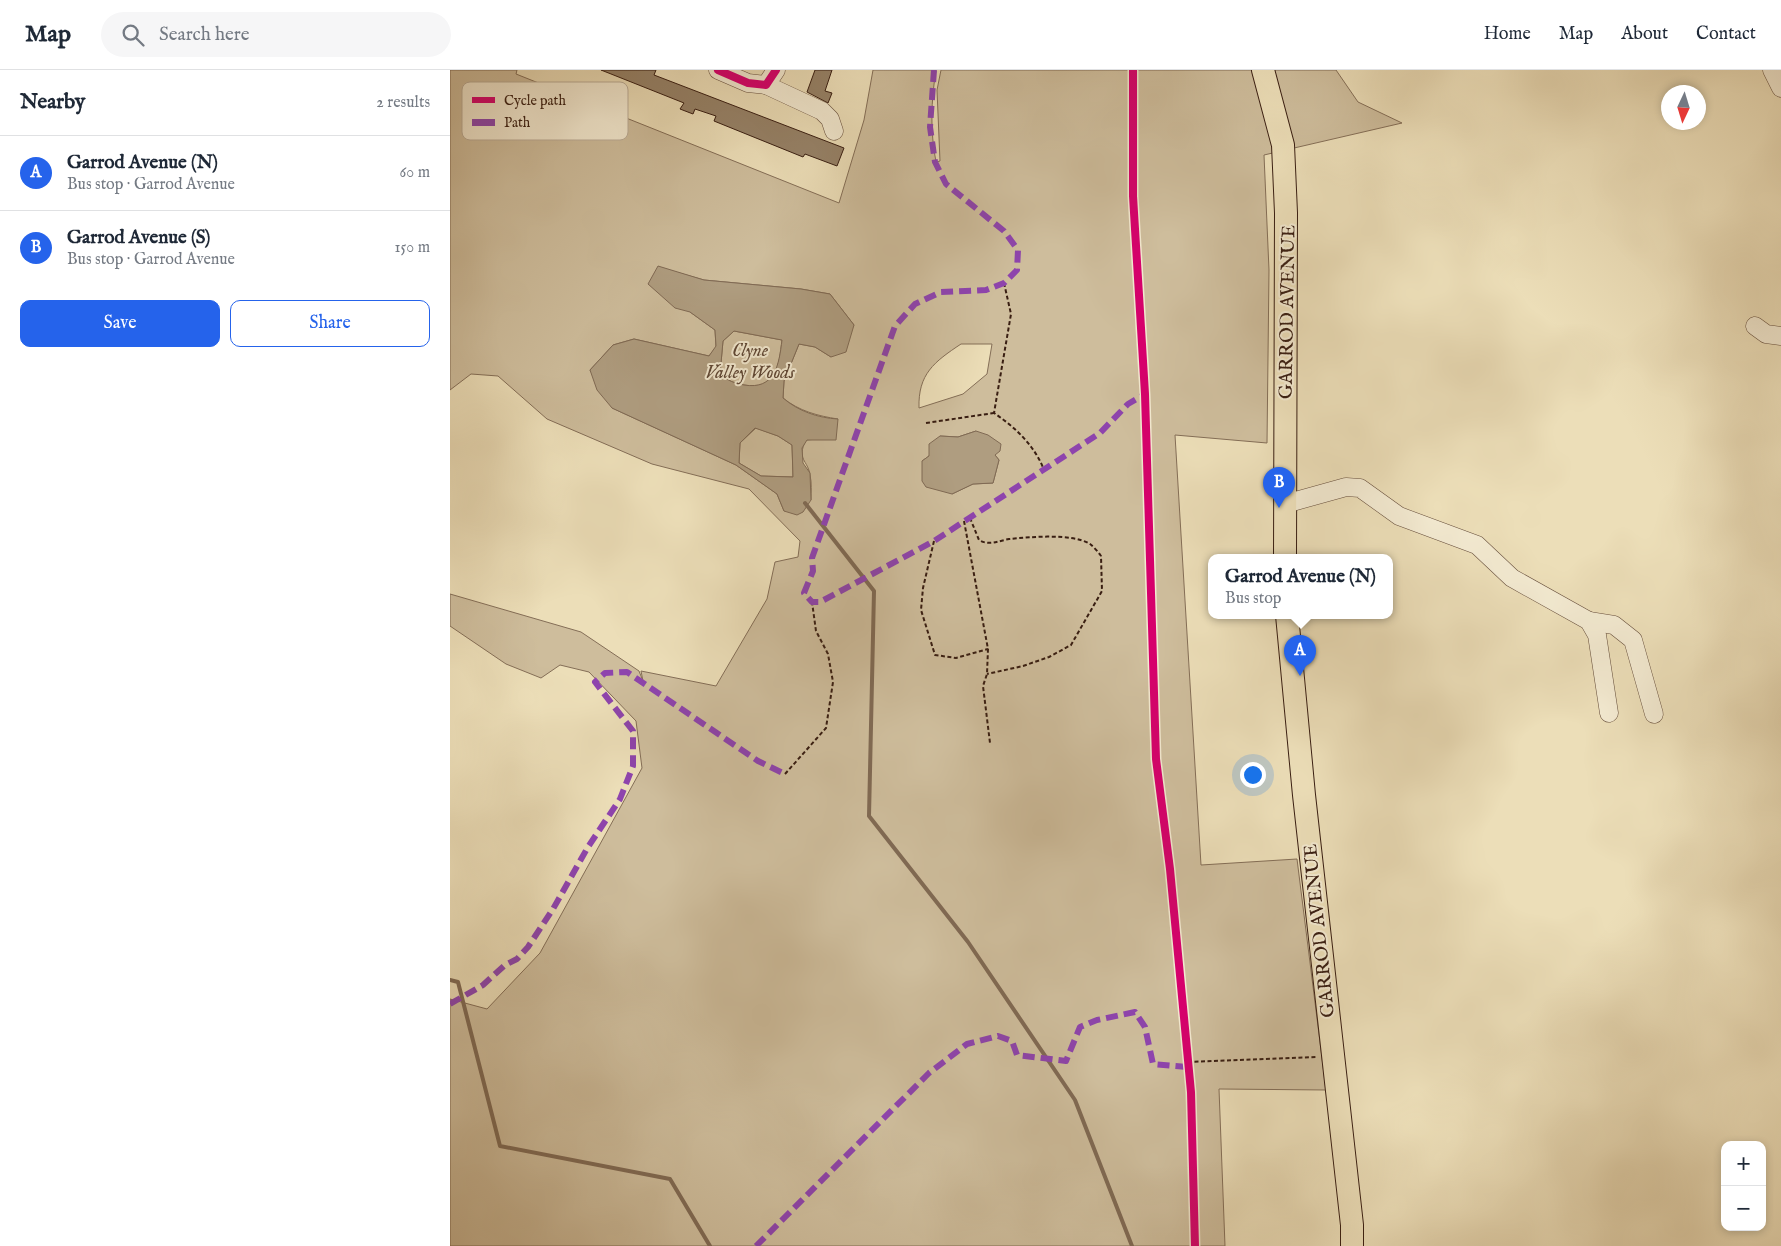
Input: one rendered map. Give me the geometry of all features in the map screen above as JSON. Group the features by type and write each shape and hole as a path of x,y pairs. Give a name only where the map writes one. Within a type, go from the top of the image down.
{"main road":[{"name":"GARROD AVENUE","path":"1263,70 1270,88 1284,155 1286,213 1285,554"},
{"name":"GARROD AVENUE","path":"1287,619 1332,1056 1352,1225 1352,1246"}],"street":[{"path":"718,70 748,82 766,85 822,111 830,119 834,131"},
{"path":"766,85 776,70"},
{"path":"1772,70 1781,88"},
{"path":"1755,326 1766,334 1781,336"},
{"path":"1285,504 1346,487 1360,488 1400,516 1477,545 1512,578 1589,621 1614,625 1633,640 1654,714"},
{"path":"1589,621 1597,635 1609,713"}],"path":[{"path":"994,413 1011,314 1004,283"},
{"path":"926,423 994,413 1012,424 1039,457 1044,470"},
{"path":"970,518 979,540 986,544 1007,540 1046,537 1069,539 1090,544 1101,556 1102,591 1070,645 1049,657 1023,666 987,674"},
{"path":"964,521 988,649 987,674 983,686 990,743"},
{"path":"934,541 920,610 935,655 956,658 988,649"},
{"path":"785,774 826,728 833,682 828,654 816,631 812,602"},
{"path":"1187,1052 1188,1064 1332,1056"}],"green space":[{"name":"Clyne Valley Woods","path":"450,70 517,70 516,74 536,82 462,82 462,140 628,140 628,119 839,203 864,120 873,70 936,70 932,116 936,162 940,161 937,90 941,70 1336,70 1358,102 1402,123 1264,155 1269,270 1267,443 1175,435 1201,865 1297,859 1326,1090 1219,1089 1225,1246 450,1246 450,999 487,1009 540,953 642,768 636,721 589,672 560,665 541,678 506,664 450,626 450,594 581,632 639,671 643,681 641,671 716,686 767,599 775,562 798,557 800,541 749,489 652,464 547,419 498,376 471,374 450,390","holes":["658,267 704,280 801,289 830,294 854,325 831,357 815,347 799,344 784,381 783,398 789,403 809,412 838,419 818,439 806,440 803,447 802,456 811,478 811,500 784,511 777,494 736,465 612,408 590,370 613,345 634,339 709,356 716,347 715,330 690,312","961,344 992,344 987,374 963,394 919,408 921,386 936,363","976,431 999,460 993,483 973,484 952,494 922,461 929,456 940,436 958,437"]},
{"name":"Clyne Valley Woods","path":"734,331 782,340 774,374 763,384 755,386 740,384 728,380 720,374 723,341"},
{"name":"Clyne Valley Woods","path":"756,428 778,436 792,445 793,477 761,476 739,463 740,443"}],"shaded area":[{"path":"658,266 704,280 801,289 830,294 854,325 846,352 831,357 815,347 799,344 784,381 783,398 789,403 809,413 838,419 836,440 807,440 802,448 803,463 810,473 811,500 803,512 797,515 784,511 777,494 736,465 612,408 597,390 590,370 613,345 634,339 709,356 716,346 715,330 690,312 675,308 648,284","holes":["734,331 782,340 777,367 769,380 763,384 754,386 744,385 728,380 720,374 723,341","755,428 778,436 792,445 793,477 761,476 739,463 740,443"]},
{"path":"976,431 988,435 1001,444 1000,451 995,455 999,460 993,483 973,484 952,494 926,487 922,481 922,461 929,456 929,444 940,436 958,437"}],"building":[{"path":"601,70 656,70 654,75 844,148 837,166 805,154 803,157 714,121 716,116 695,109 693,114 680,109 684,103"},
{"path":"815,70 832,70 825,91 832,93 828,103 807,92"}],"waterway":[{"path":"805,503 874,591 869,816 968,942 1075,1100 1132,1246"},
{"path":"450,980 458,982 500,1146 670,1179 710,1246"}],"marked path":[{"path":"934,70 930,127 935,162 946,184 1004,231 1018,250 1017,270 1004,283 986,290 941,292 915,304 895,326 812,558 813,571 804,593 812,602 820,602 934,541 1100,433 1128,404 1145,394"},
{"path":"450,1004 483,985 505,965 517,959 528,947 553,909 588,847 620,799 633,766 633,731 595,682 605,673 627,672 758,761 785,774"},
{"path":"756,1246 929,1073 967,1044 998,1036 1012,1041 1017,1055 1066,1061 1080,1027 1097,1020 1135,1012 1145,1027 1153,1064 1188,1067"}],"cycle path":[{"path":"718,70 748,83 766,85 776,70"},
{"path":"1133,70 1133,196 1145,394 1156,759 1170,869 1191,1092 1195,1246"}],"place":[{"name":"Garrod Avenue (S)","path":"1279,508"},
{"name":"Garrod Avenue (N)","path":"1300,676"}]}
